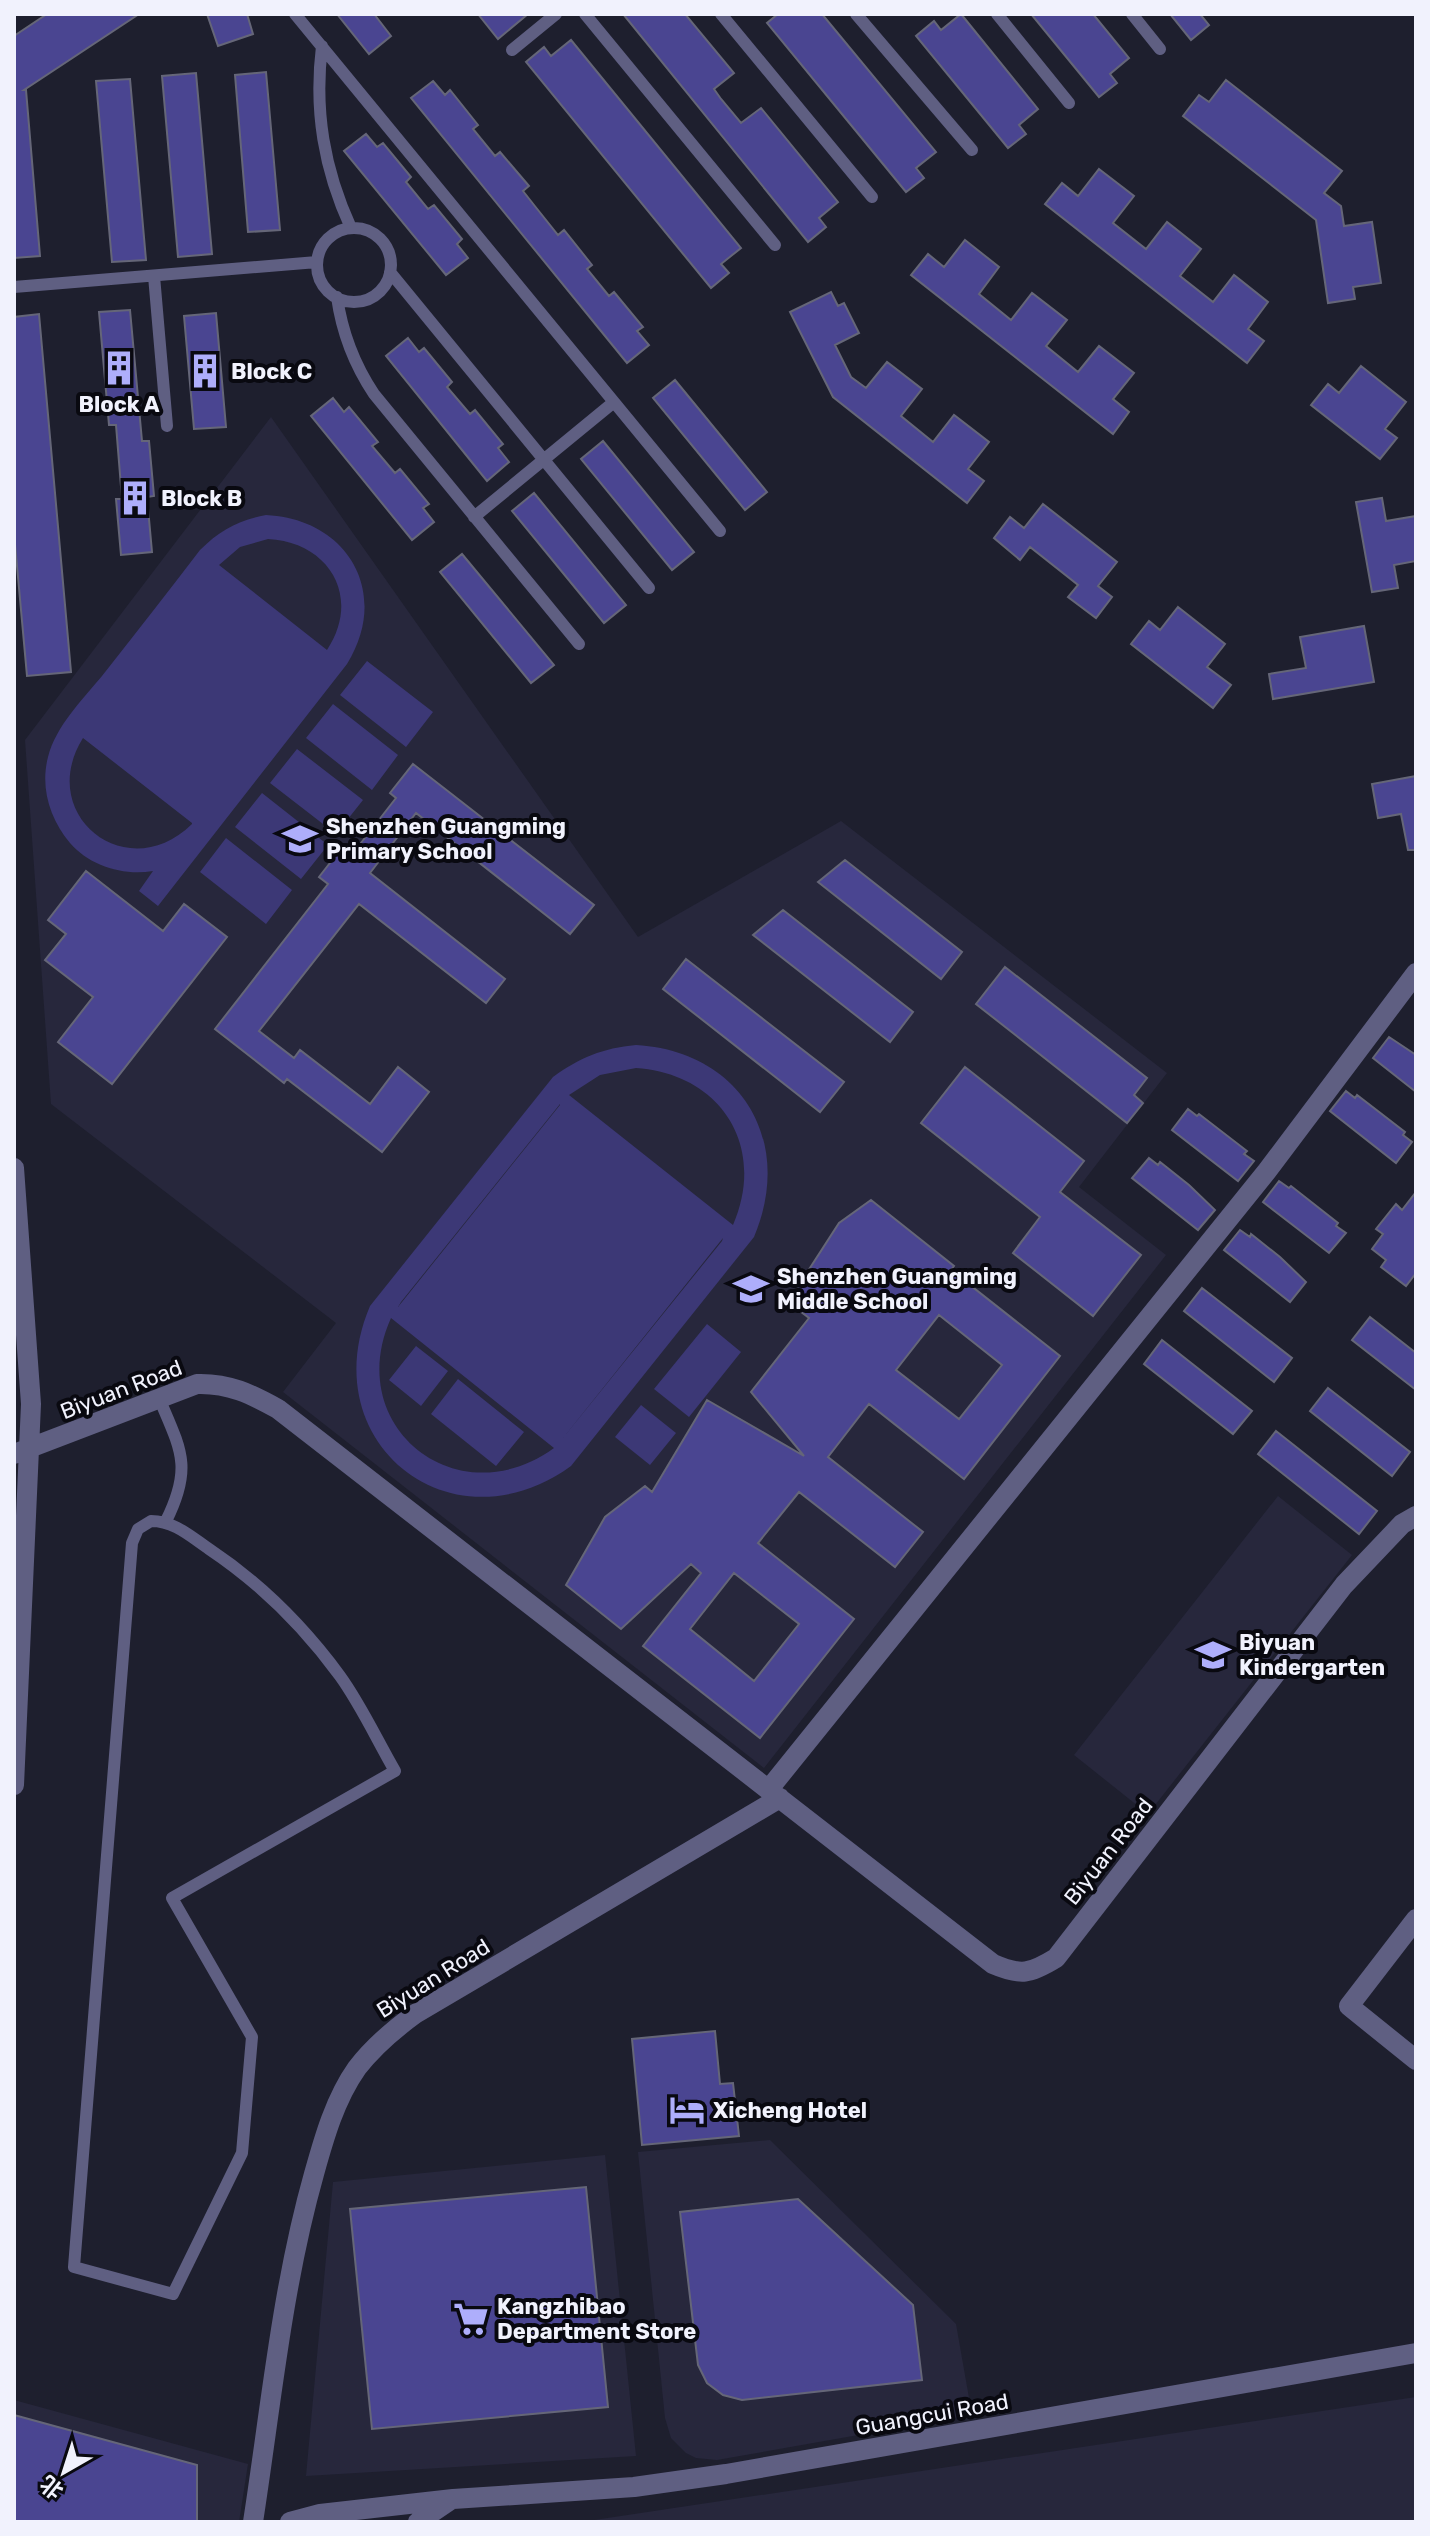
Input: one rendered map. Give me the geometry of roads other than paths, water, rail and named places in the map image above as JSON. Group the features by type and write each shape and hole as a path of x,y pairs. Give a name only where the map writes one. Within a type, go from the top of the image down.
{"street":[{"path":"774,1794 1267,1171 1416,973"},
{"path":"14,1168 31,1404 22,1451 14,1785"},
{"name":"Biyuan Road","path":"22,1451 197,1384 219,1383 249,1393 278,1409 993,1964 1015,1974 1036,1970 1056,1958 1344,1585 1402,1524 1416,1516"},
{"name":"Biyuan Road","path":"253,2522 297,2232 324,2138 338,2102 356,2069 382,2038 415,2014 774,1794"},
{"path":"1416,1919 1349,2006 1416,2060"},
{"name":"Guangcui Road","path":"290,2522 320,2514 453,2499 634,2487 726,2474 1416,2353"},
{"name":"Guangcui Road","path":"418,2522 453,2499"}],"lane":[{"path":"295,14 720,531"},
{"path":"512,50 556,14"},
{"path":"585,14 775,245"},
{"path":"721,14 872,197"},
{"path":"856,14 972,150"},
{"path":"997,14 1069,103"},
{"path":"1132,14 1160,49"},
{"path":"322,46 318,99 324,152 351,228"},
{"path":"351,228 361,229 380,239 390,257 390,272 384,287 367,299 347,301 337,297 322,283 317,262 324,243 331,235 351,228"},
{"path":"14,287 317,262"},
{"path":"390,272 649,588"},
{"path":"154,276 167,426"},
{"path":"337,297 345,338 362,377 579,644"},
{"path":"474,517 614,402"},
{"path":"159,1398 182,1461 183,1478 166,1521"},
{"path":"151,1521 166,1521 227,1561 269,1596 307,1635 342,1678 395,1771 172,1898 252,2037 242,2153 173,2294 74,2267 132,1543 138,1529 151,1521"}],"place":[{"name":"Block A","path":"119,368"},
{"name":"Block C","path":"205,371"},
{"name":"Block B","path":"135,498"},
{"name":"Shenzhen Guangming Primary School","path":"300,839"},
{"name":"Shenzhen Guangming Middle School","path":"751,1289"},
{"name":"Biyuan Kindergarten","path":"1213,1655"},
{"name":"Xicheng Hotel","path":"687,2110"},
{"name":"Kangzhibao Department Store","path":"471,2319"}]}
